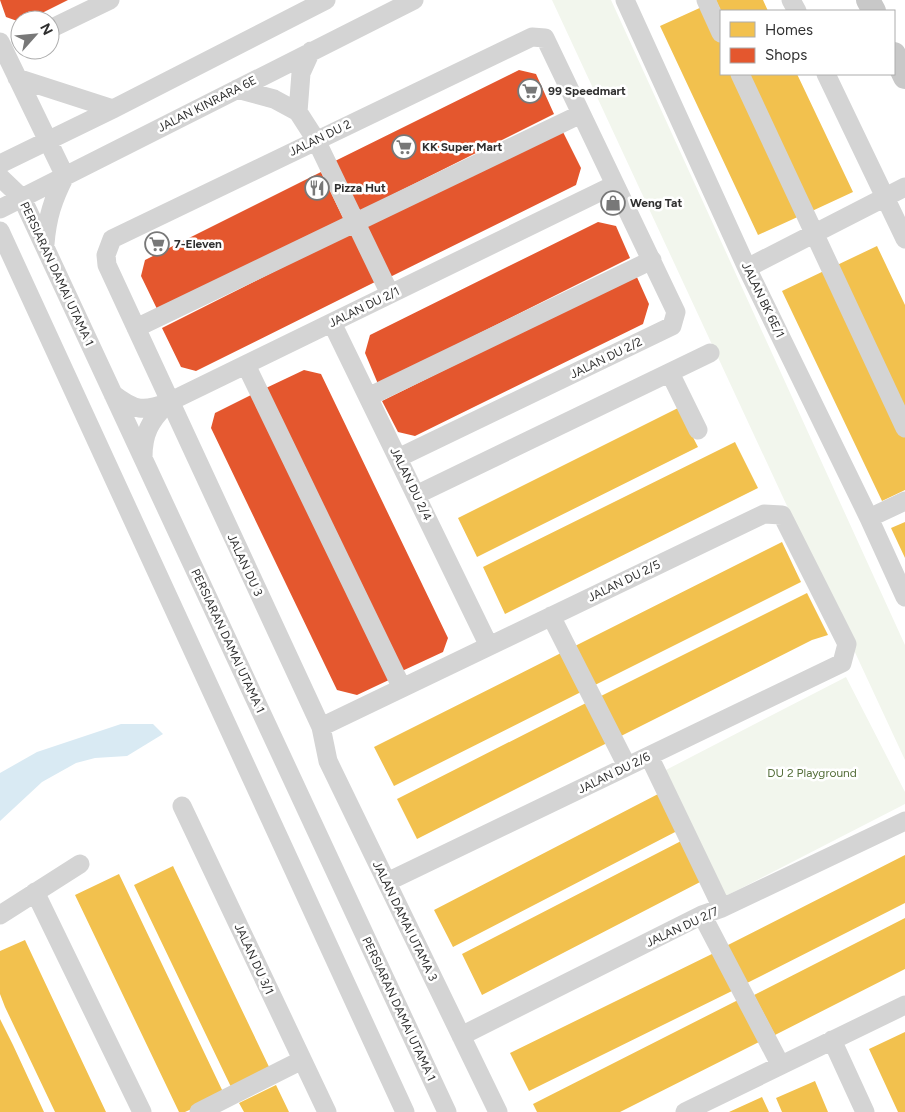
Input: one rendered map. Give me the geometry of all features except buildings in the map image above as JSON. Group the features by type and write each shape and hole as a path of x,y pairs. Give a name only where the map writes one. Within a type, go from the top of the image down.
{"main road":[{"path":"895,56 905,77"}],"street":[{"path":"60,24 110,0"},
{"path":"0,164 114,109 326,0"},
{"name":"JALAN KINRARA 6E","path":"0,209 414,0"},
{"path":"706,0 720,32"},
{"name":"JALAN BK 6E/1","path":"627,1 748,268 869,518 905,597"},
{"name":"JALAN DU 2","path":"169,402 107,265 106,255 112,239 532,37 545,38 614,184"},
{"path":"8,46 17,78 65,176 54,198 46,222 44,246"},
{"path":"298,112 302,73 311,51"},
{"path":"740,75 905,428"},
{"path":"826,75 905,239"},
{"path":"17,78 114,109"},
{"path":"237,88 274,99 298,112 316,140 390,294"},
{"path":"136,328 581,114"},
{"name":"PERSIARAN DAMAI UTAMA 1","path":"0,178 22,198 447,1112"},
{"name":"JALAN DU 2/2","path":"398,458 672,326 676,312 614,184"},
{"name":"JALAN DU 2/1","path":"113,394 131,405 150,410 246,365 614,184"},
{"path":"748,268 905,187"},
{"path":"0,231 5,251 405,1112"},
{"path":"368,396 652,260"},
{"name":"JALAN DU 2/4","path":"332,323 489,646"},
{"path":"416,495 710,353"},
{"path":"246,365 402,688"},
{"path":"670,372 698,430"},
{"path":"143,458 144,437 148,427 153,418 169,402"},
{"name":"JALAN DU 3","path":"169,402 320,727"},
{"path":"869,518 905,501"},
{"name":"JALAN DU 2/5","path":"320,727 764,514 782,515 847,644 842,663"},
{"path":"552,616 627,766"},
{"name":"JALAN DU 2/6","path":"386,882 842,663"},
{"name":"JALAN DAMAI UTAMA 3","path":"320,727 328,762 498,1112"},
{"path":"649,756 722,908"},
{"name":"JALAN DU 3/1","path":"182,806 327,1112"},
{"name":"JALAN DU 2/7","path":"461,1036 702,915 722,908 905,821"},
{"path":"0,915 80,864"},
{"path":"35,892 142,1112"},
{"path":"702,915 780,1064"},
{"path":"686,1112 780,1064 905,1005"},
{"path":"832,1040 865,1112"},
{"path":"199,1112 302,1060"}],"green space":[{"path":"552,0 611,0 905,645 905,760"},
{"name":"DU 2 Playground","path":"846,677 905,792 905,804 726,896 662,772"}],"shaded area":[{"path":"121,724 153,724 163,734 127,756 95,758 76,763 42,782 0,821 0,773 37,752"}],"place":[{"name":"99 Speedmart","path":"530,91"},
{"name":"KK Super Mart","path":"404,147"},
{"name":"Pizza Hut","path":"317,188"},
{"name":"Weng Tat","path":"613,203"},
{"name":"7-Eleven","path":"157,244"}]}
